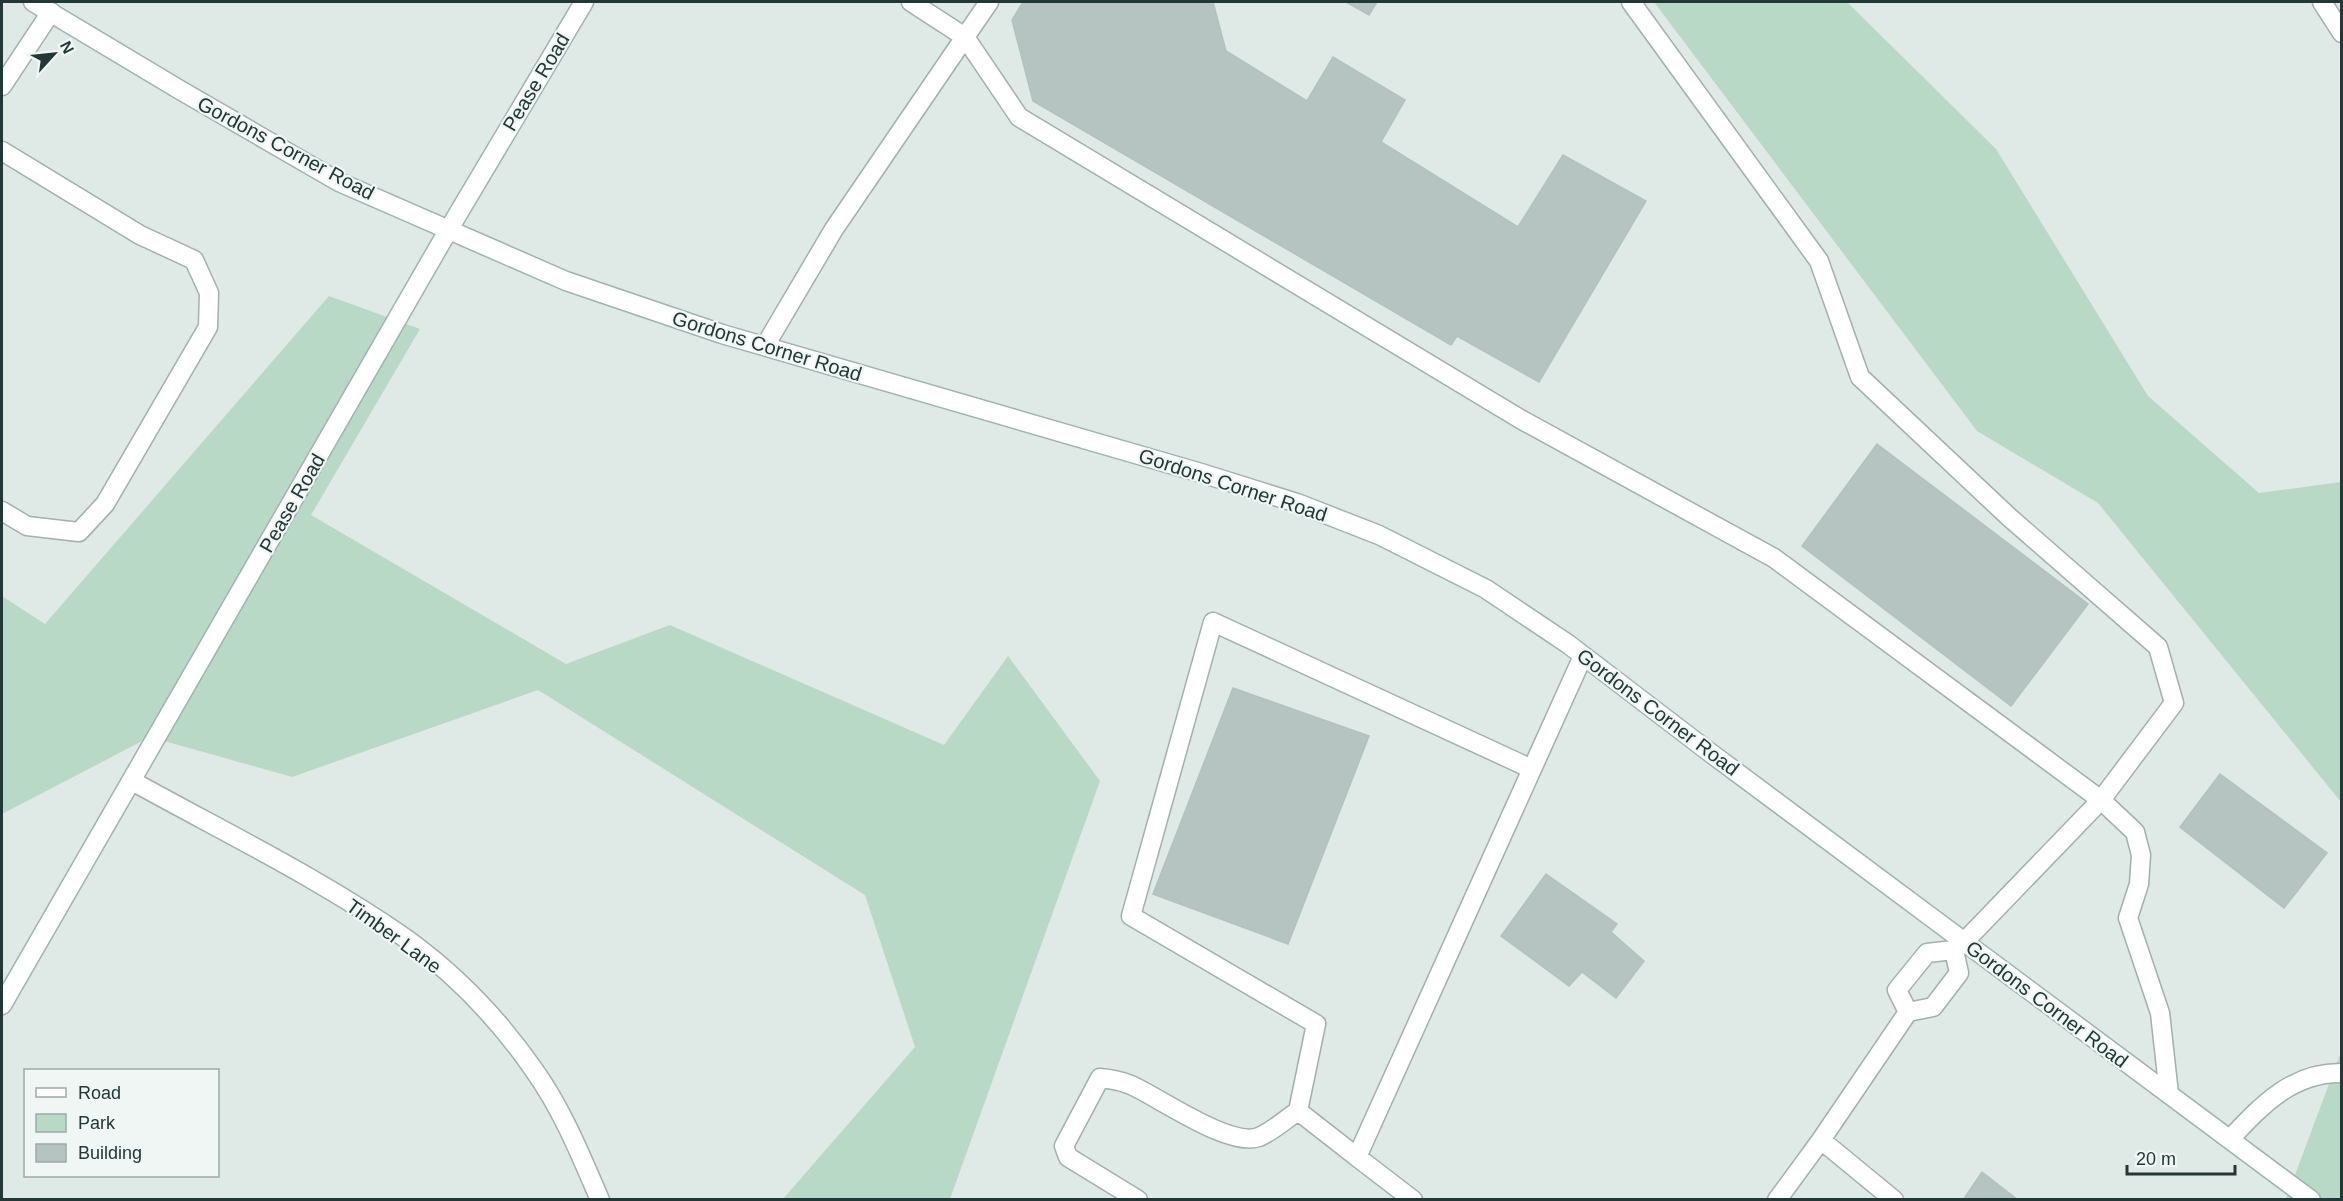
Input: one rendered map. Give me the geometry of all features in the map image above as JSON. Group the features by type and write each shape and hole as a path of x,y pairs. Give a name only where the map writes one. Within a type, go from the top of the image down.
{"street":[{"name":"Gordons Corner Road","path":"33,2 339,182 566,280 765,346 1297,503 1379,535 1486,589 1583,656 1959,946 2169,1094 2311,1200"},
{"name":"Pease Road","path":"2,1005 449,230 584,2"},
{"path":"911,2 964,37 1019,117 1522,420 1774,558 2101,800 2135,832 2142,855 2139,884 2128,918 2160,1013 2169,1094"},
{"path":"765,346 834,229 989,2"},
{"path":"1631,2 1819,261 1860,377 2009,517 2158,646 2174,703 2101,800 1959,946 1927,953 1897,990 1908,1012"},
{"path":"2322,2 2342,33"},
{"path":"2,86 51,12"},
{"path":"2,151 140,235 194,260 209,294 208,327 105,504 79,532 27,526 2,511"},
{"path":"1138,1200 1068,1158 1064,1146 1100,1078 1132,1086 1223,1133 1243,1139 1258,1137 1298,1111 1316,1024 1131,916 1213,622 1532,769"},
{"path":"1357,1157 1583,656"},
{"name":"Timber Lane","path":"132,781 328,890 409,941 469,992 535,1071 575,1141 600,1200"},
{"path":"1777,1200 1908,1012 1934,1007 1959,973 1959,946"},
{"path":"2230,1139 2264,1103 2283,1089 2319,1075 2342,1073"},
{"path":"1298,1111 1413,1200"},
{"path":"1821,1140 1894,1200"}],"green space":[{"path":"1654,2 1847,2 1996,149 2148,396 2259,493 2341,482 2341,802 2098,503 1977,431"},
{"path":"329,296 420,329 311,515 566,664 670,625 944,745 1008,656 1100,781 950,1199 783,1199 915,1047 865,895 538,690 292,777 150,737 2,814 2,596 45,624"},
{"path":"2341,1052 2341,1199 2286,1199"}],"building":[{"path":"1023,2 1213,2 1226,51 1307,101 1333,57 1405,100 1381,142 1518,227 1563,155 1646,201 1539,382 1457,336 1451,345 1033,101 1012,20"},
{"path":"1346,2 1377,2 1369,15"},
{"path":"1877,444 2088,604 2011,706 1802,546"},
{"path":"1233,688 1369,736 1288,944 1153,894"},
{"path":"2220,774 2327,853 2284,908 2180,827"},
{"path":"1546,874 1617,924 1611,932 1644,961 1616,998 1582,972 1569,986 1501,936"},
{"path":"1982,1172 2018,1200 1963,1200"}]}
